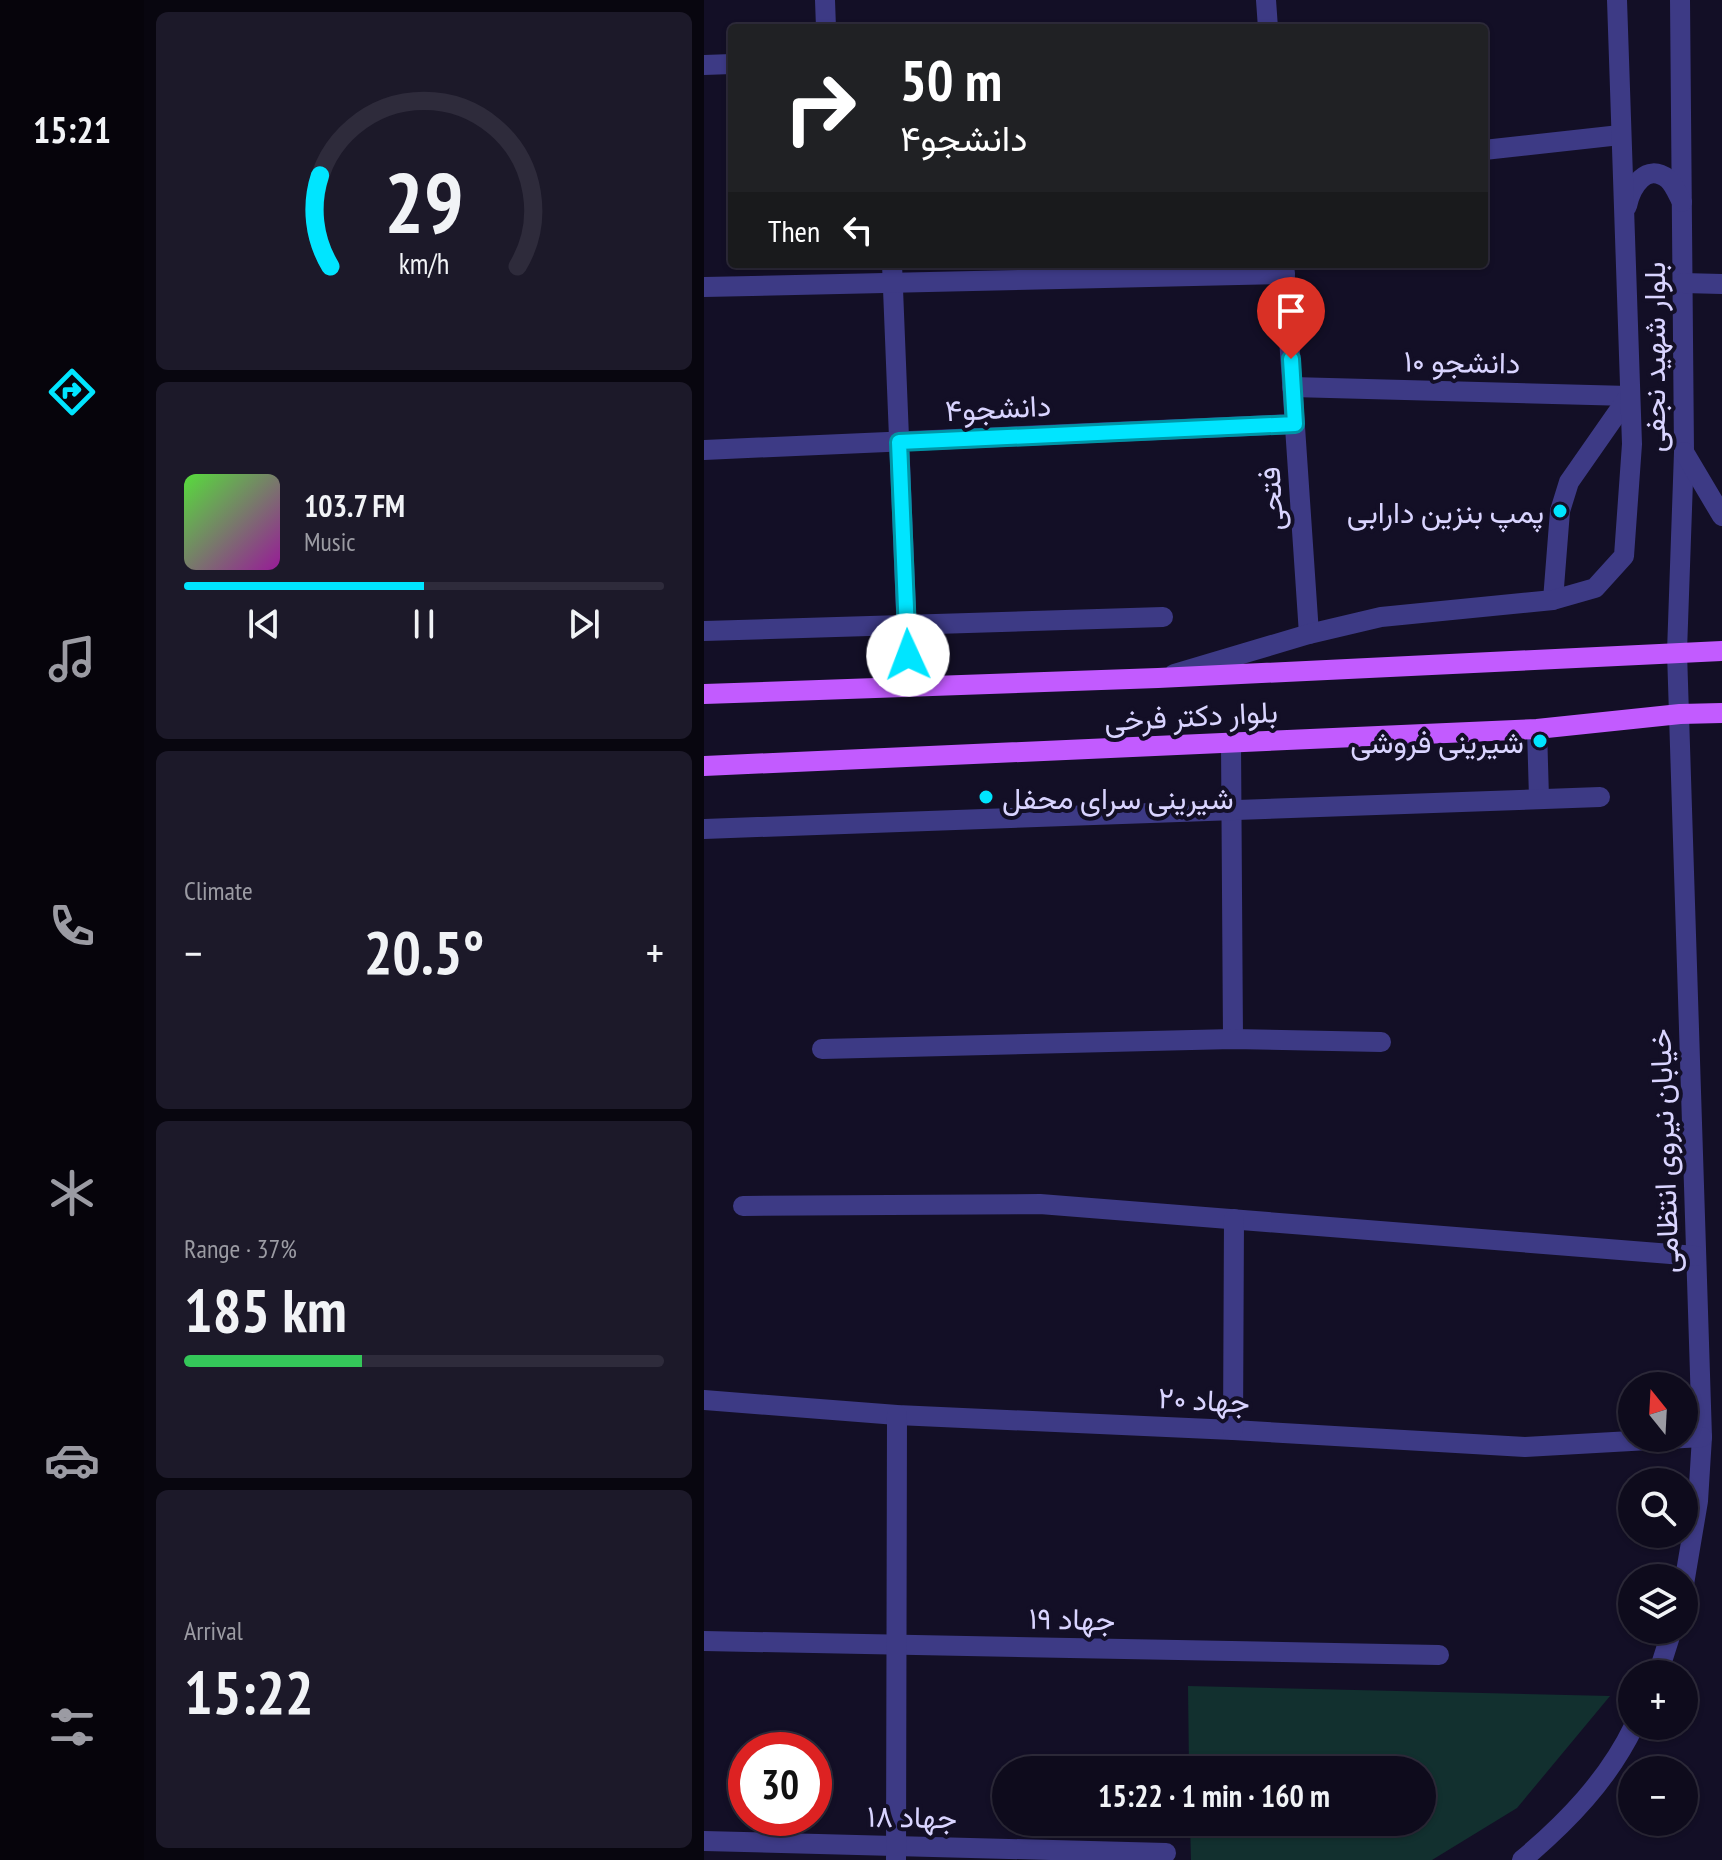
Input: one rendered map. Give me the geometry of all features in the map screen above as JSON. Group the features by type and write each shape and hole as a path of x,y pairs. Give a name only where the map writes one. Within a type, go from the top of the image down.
{"main road":[{"name":"بلوار دکتر فرخی","path":"704,694 1158,678 1722,651"},
{"name":"بلوار دکتر فرخی","path":"704,766 1537,729 1680,714 1722,713"}],"street":[{"path":"825,0 826,24"},
{"path":"1266,0 1268,24"},
{"name":"بلوار شهید نجفی","path":"1158,678 1309,634 1381,617 1553,600 1595,588 1624,556 1632,444 1617,0"},
{"name":"بلوار شهید نجفی","path":"1680,0 1684,452 1677,652 1680,714"},
{"path":"704,65 728,64"},
{"path":"1488,150 1620,135"},
{"path":"1624,216 1634,183 1643,176 1659,175 1669,180 1682,202"},
{"path":"704,287 892,273 1285,269"},
{"name":"فتحی","path":"1285,269 1309,634"},
{"path":"892,273 909,686"},
{"path":"1683,283 1722,284"},
{"name":"دانشجو ۱۰","path":"1292,387 1629,396"},
{"path":"1553,600 1560,511 1569,482 1629,396"},
{"name":"دانشجو۴","path":"704,450 1295,424"},
{"path":"1684,452 1722,516"},
{"path":"704,631 1163,617"},
{"name":"خیابان نیروی انتظامی","path":"1680,714 1702,1437 1698,1501 1687,1564"},
{"path":"1537,729 1539,798"},
{"path":"1231,743 1233,1039"},
{"path":"704,829 1600,797"},
{"path":"822,1049 1233,1039 1381,1042"},
{"path":"743,1206 1040,1204 1696,1256"},
{"path":"1233,1430 1234,1219"},
{"name":"جهاد ۲۰","path":"704,1400 897,1415 1525,1447 1702,1437"},
{"path":"896,1853 897,1415"},
{"name":"جهاد ۱۹","path":"704,1641 1439,1655"},
{"path":"1522,1860 1566,1823 1598,1784 1625,1740"},
{"name":"جهاد ۱۸","path":"704,1841 896,1853 1166,1853"}],"green space":[{"path":"1188,1686 1610,1696 1517,1808 1432,1860 1191,1860 1190,1836 1436,1836 1436,1756 1189,1756"}],"place":[{"name":"پمپ بنزین دارابى","path":"1560,511"},
{"name":"شیرینی فروشی","path":"1540,741"},
{"name":"شیرینی سرای محفل","path":"986,797"}],"route":[{"path":"908,655 899,442 1295,424 1291,359"}]}
